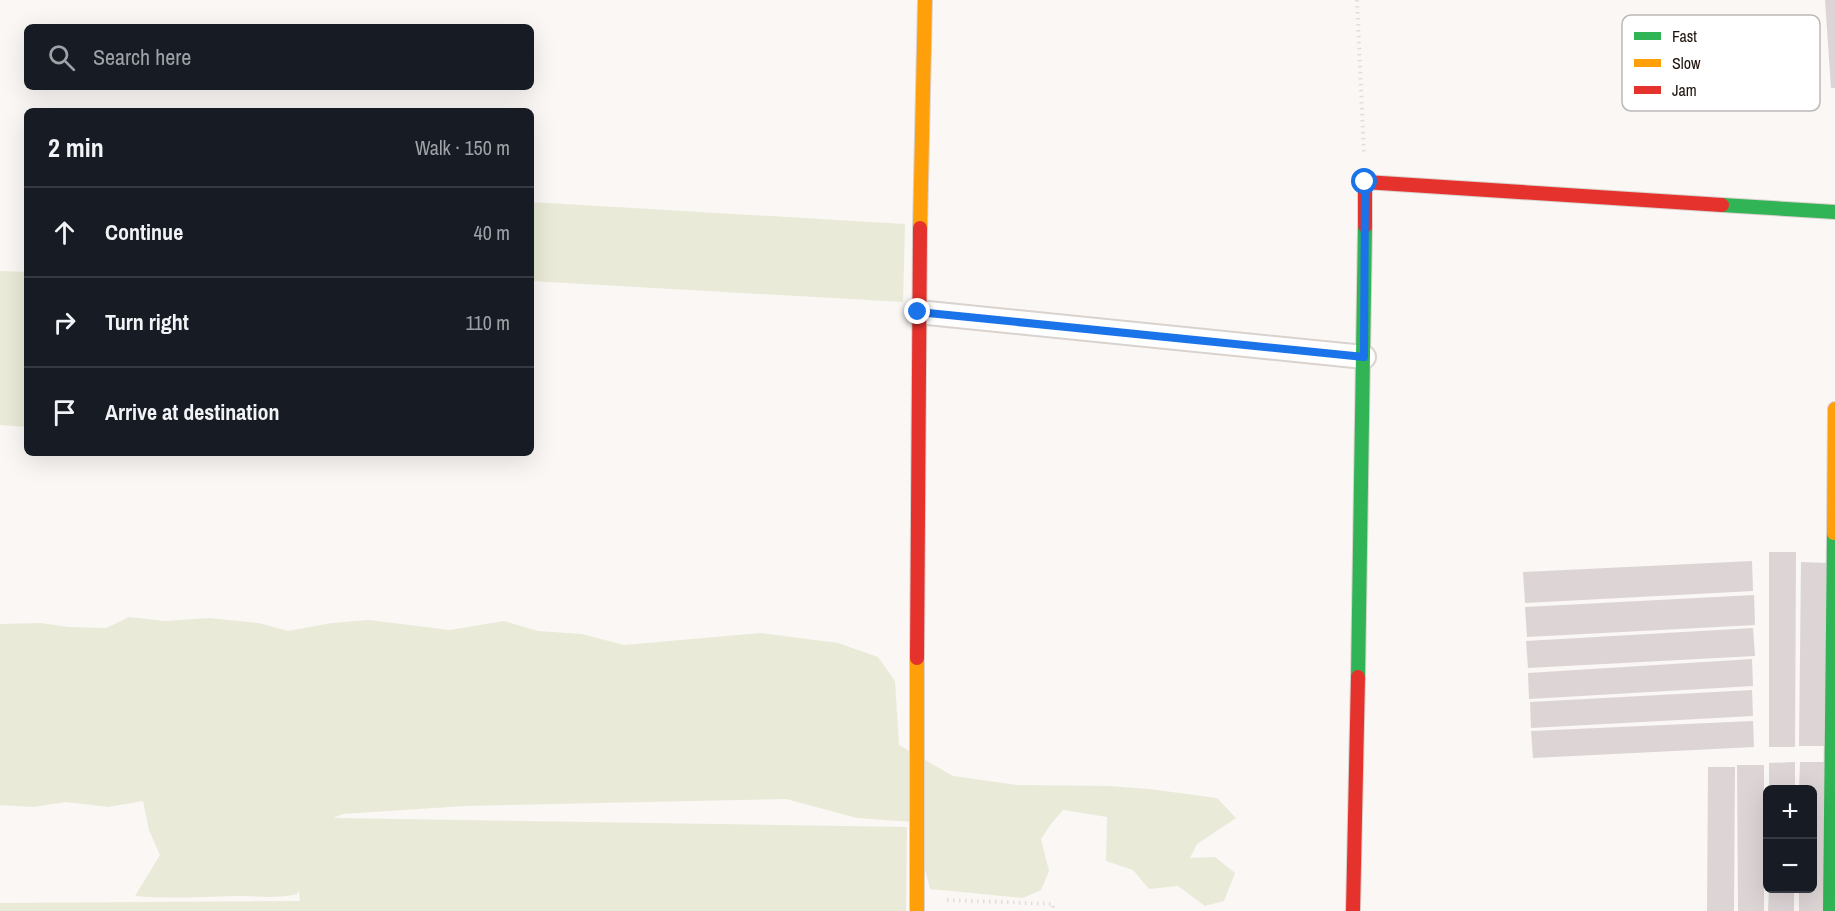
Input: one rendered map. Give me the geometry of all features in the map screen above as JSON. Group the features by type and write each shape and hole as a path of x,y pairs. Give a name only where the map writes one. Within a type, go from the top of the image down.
{"street":[{"path":"917,905 918,312 924,0"},
{"path":"1353,911 1364,357 1365,182 1835,212"},
{"path":"918,312 1364,357"},
{"path":"1830,911 1835,409"}],"path":[{"path":"1357,0 1365,182"},
{"path":"917,905 1053,904 1053,911"}],"green space":[{"path":"534,202 905,224 903,302 534,281"},
{"path":"0,271 24,272 24,427 0,425"},
{"path":"129,617 165,621 209,618 259,623 288,631 332,623 369,620 450,630 504,621 538,631 582,634 624,645 761,633 838,643 878,657 895,681 899,745 953,776 1017,785 1109,786 1217,798 1236,818 1197,844 1190,858 1215,857 1235,873 1224,901 1205,906 1178,886 1149,889 1133,870 1106,861 1107,817 1063,810 1041,839 1049,871 1041,890 1023,898 930,889 913,822 857,818 786,799 464,806 343,814 333,818 907,827 906,911 0,911 0,903 300,901 299,891 289,896 275,897 135,896 160,855 149,830 143,801 108,807 66,802 33,807 0,805 0,624 40,623 106,628"}],"building":[{"path":"1825,0 1835,0 1835,88 1831,88"},
{"path":"1769,552 1796,552 1795,747 1769,747"},
{"path":"1752,561 1753,591 1525,603 1523,572"},
{"path":"1801,562 1827,563 1826,746 1799,746"},
{"path":"1754,595 1755,625 1527,637 1525,607"},
{"path":"1753,628 1755,656 1528,668 1526,641"},
{"path":"1752,659 1753,686 1529,699 1528,673"},
{"path":"1752,690 1753,716 1531,728 1530,702"},
{"path":"1753,721 1754,747 1533,758 1531,731"},
{"path":"1795,762 1795,785 1769,785 1769,763"},
{"path":"1800,762 1825,762 1824,911 1799,911 1799,893 1817,893 1817,785 1799,785"},
{"path":"1737,765 1764,765 1764,911 1738,911"},
{"path":"1708,767 1735,767 1734,911 1707,911"},
{"path":"1769,893 1794,893 1794,911 1768,911"}],"traffic: fast":[{"path":"1722,205 1835,212"},
{"path":"1358,677 1365,226"},
{"path":"1830,911 1834,533"}],"traffic: slow":[{"path":"920,228 925,0"},
{"path":"1834,533 1835,409"},
{"path":"917,658 917,911"}],"traffic: jam":[{"path":"1365,226 1365,182 1722,205"},
{"path":"917,658 920,228"},
{"path":"1353,911 1358,677"}],"route":[{"path":"918,312 1364,357 1365,182"}]}
